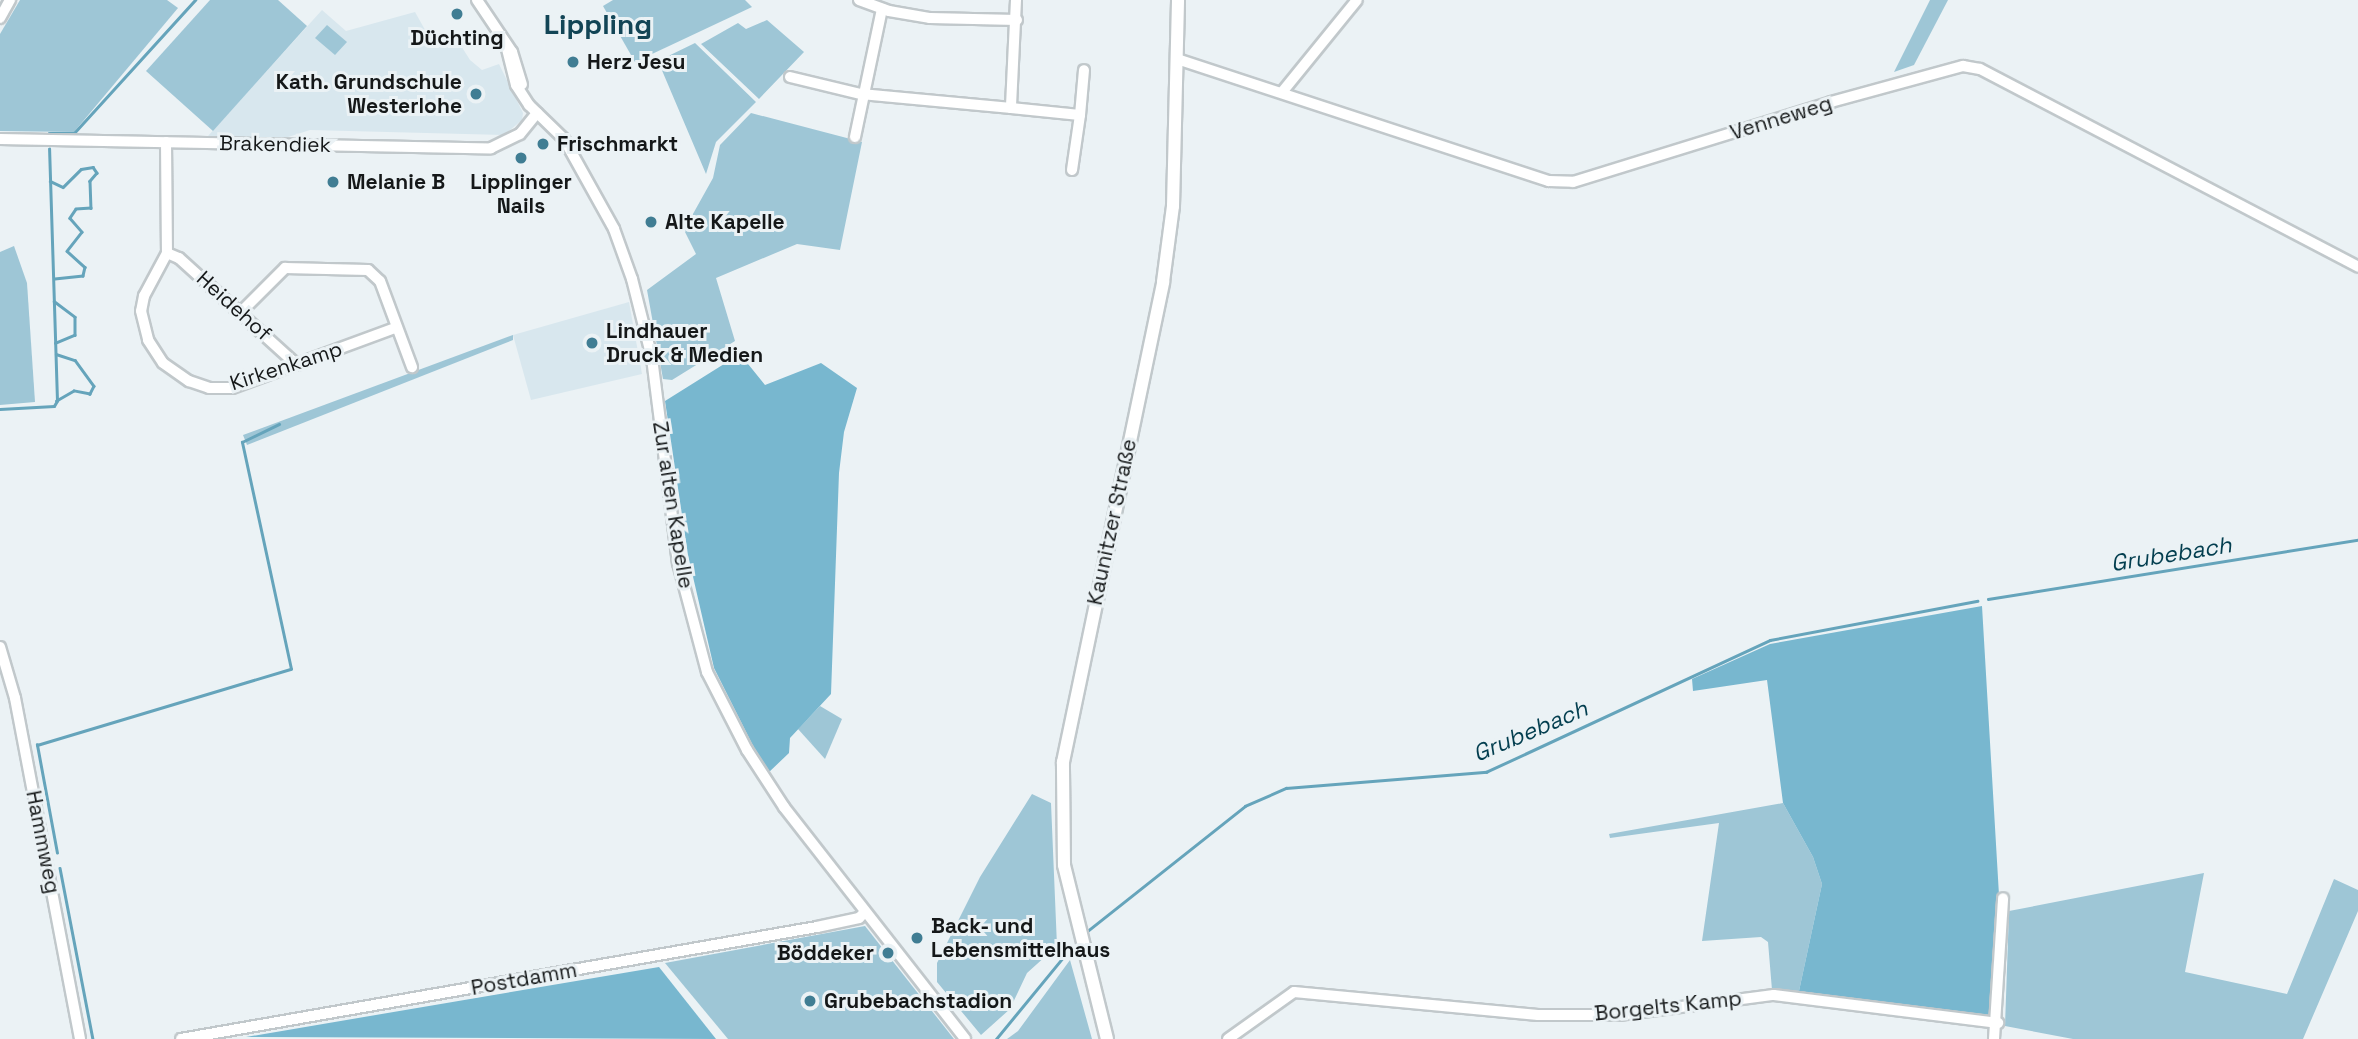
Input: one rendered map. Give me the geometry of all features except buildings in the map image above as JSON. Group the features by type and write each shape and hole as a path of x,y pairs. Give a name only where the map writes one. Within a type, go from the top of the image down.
{"main road":[{"name":"Kaunitzer Straße","path":"1107,1039 1064,865 1063,762 1163,282 1173,206 1178,0"}],"street":[{"path":"0,18 10,0"},
{"name":"Zur alten Kapelle","path":"477,0 517,62 521,90 537,113 552,124 588,179 632,279 652,358 678,564 707,672 747,750 865,912 965,1039"},
{"path":"859,0 882,9 930,18 1017,20"},
{"path":"1011,108 1016,0"},
{"path":"1283,91 1357,0"},
{"path":"855,137 861,94 882,9"},
{"name":"Venneweg","path":"1177,59 1283,91 1549,181 1573,182 1831,102 1963,66 1980,69 2358,267"},
{"path":"1072,170 1084,70"},
{"path":"790,78 861,94 1080,115"},
{"name":"Brakendiek","path":"0,139 491,148 520,134 537,113"},
{"name":"Kirkenkamp","path":"166,142 167,253 144,296 141,311 148,340 163,363 189,381 209,388 232,388 395,328"},
{"name":"Heidehof","path":"167,253 179,258 242,311 298,365"},
{"path":"242,311 285,268 368,270 380,281 395,328 411,363"},
{"name":"Hammweg","path":"0,647 15,698 80,1039"},
{"path":"1994,1039 2003,898"},
{"name":"Postdamm","path":"181,1039 817,927 859,918 865,912"},
{"name":"Borgelts Kamp","path":"1228,1039 1294,992 1538,1015 1619,1015 1774,995 1997,1023"}],"shaded area":[{"path":"20,0 167,0 178,8 74,132 0,131 0,34"},
{"path":"210,0 278,0 307,26 213,131 146,71"},
{"path":"613,0 745,0 752,7 635,62 603,6"},
{"path":"1930,0 1948,0 1914,65 1894,72"},
{"path":"322,10 346,31 415,12 433,44 453,33 470,60 482,70 499,64 523,113 522,120 504,135 310,130 285,138 208,136"},
{"path":"767,20 804,52 759,99 701,44 738,23 746,29"},
{"path":"327,25 347,42 335,55 315,38"},
{"path":"695,43 756,102 716,142 706,174 658,61"},
{"path":"751,113 862,142 840,250 797,244 716,278 735,341 672,380 663,379 647,290 696,254 684,230 713,178 720,145"},
{"path":"14,246 27,283 35,402 0,405 0,252"},
{"path":"629,302 642,374 531,400 513,335"},
{"path":"513,335 513,340 247,445 243,435"},
{"path":"740,354 765,385 821,363 857,388 844,432 839,473 831,694 790,738 789,753 767,774 714,668 688,555 665,401"},
{"path":"1982,606 1999,895 1989,1018 1799,991 1822,884 1813,857 1783,803 1767,680 1693,691 1692,679 1770,644"},
{"path":"820,706 842,719 825,759 798,729"},
{"path":"1032,794 1051,803 1057,946 1027,973 1010,1009 981,1035 937,982 937,963 980,877"},
{"path":"1783,803 1813,857 1822,884 1799,991 1772,990 1768,942 1761,937 1702,941 1719,823 1610,838 1609,834"},
{"path":"2204,873 2185,972 2287,994 2334,879 2358,890 2358,911 2303,1039 2073,1039 2005,1026 2009,911"},
{"name":"Grubebachstadion","path":"865,926 954,1039 728,1039 665,963"},
{"path":"1070,960 1092,1039 1007,1039 1018,1031"},
{"path":"659,967 716,1039 246,1037"}],"waterway":[{"path":"49,133 74,133 195,0"},
{"path":"0,409 54,406 57,401 49,149"},
{"path":"50,181 63,187 81,169 93,167 97,173 90,181 91,208 76,209 70,218 82,232 67,251 85,267 83,276 55,279"},
{"path":"54,301 75,317 75,335 56,343"},
{"path":"56,354 75,360 94,386 90,394 74,391 57,401"},
{"path":"57,853 37,745 291,669 242,442 279,424"},
{"name":"Grubebach","path":"1988,599 2358,540"},
{"name":"Grubebach","path":"1085,933 1245,806 1286,788 1486,772 1770,640 1977,601"},
{"path":"60,868 93,1039"},
{"name":"Grubebach","path":"996,1039 1070,949"}],"place":[{"name":"Düchting","path":"457,14"},
{"name":"Herz Jesu","path":"573,62"},
{"name":"Kath. Grundschule Westerlohe","path":"476,94"},
{"name":"Frischmarkt","path":"543,144"},
{"name":"Lipplinger Nails","path":"521,158"},
{"name":"Melanie B","path":"333,182"},
{"name":"Alte Kapelle","path":"651,222"},
{"name":"Lindhauer Druck & Medien","path":"592,343"},
{"name":"Back- und Lebensmittelhaus","path":"917,938"},
{"name":"Böddeker","path":"888,953"},
{"name":"Grubebachstadion","path":"810,1001"}],"district":[{"name":"Lippling","path":"598,24"}]}
